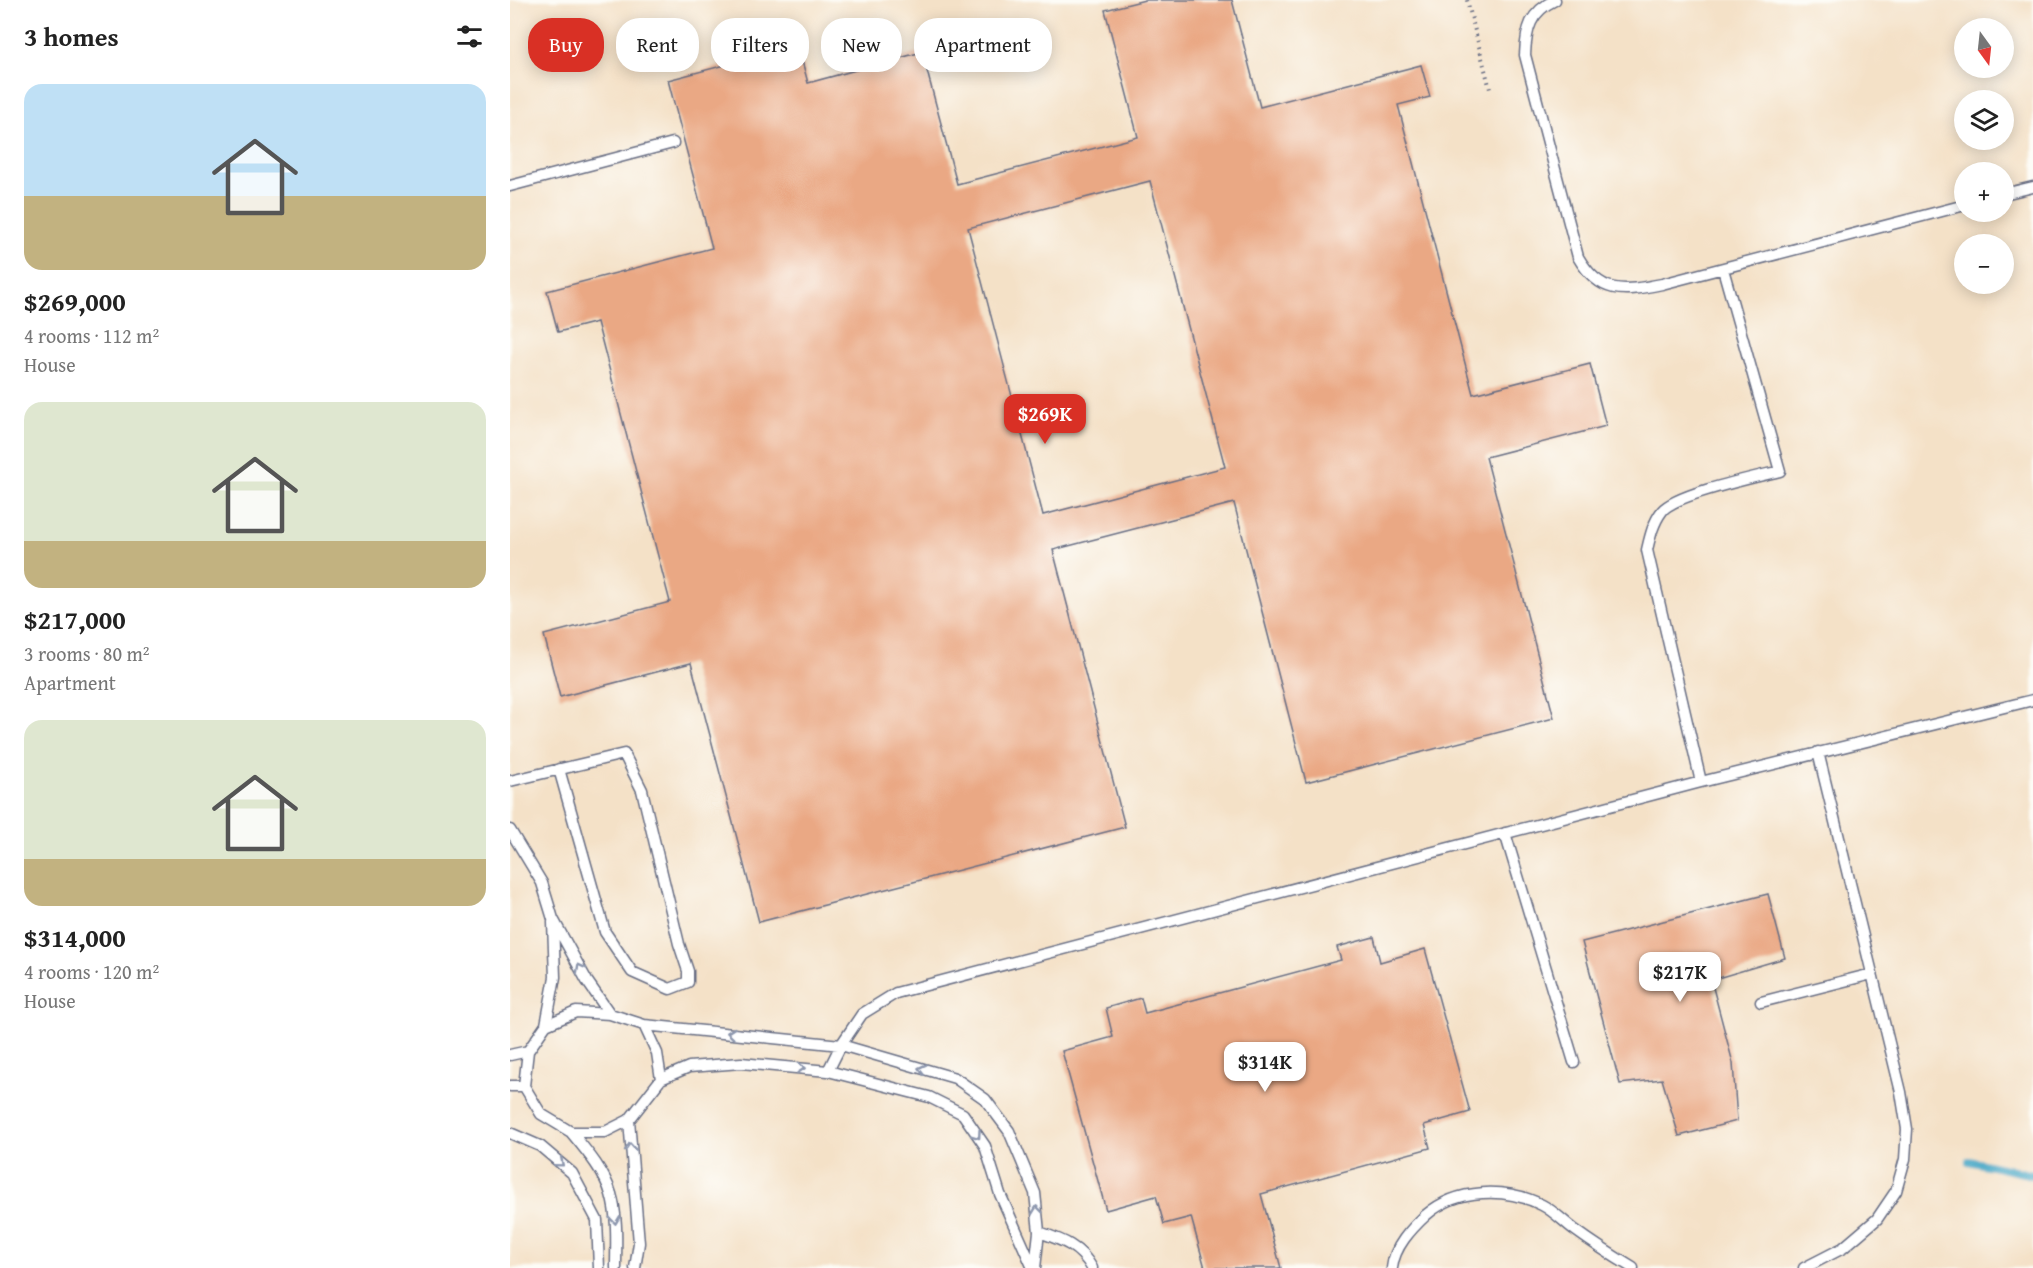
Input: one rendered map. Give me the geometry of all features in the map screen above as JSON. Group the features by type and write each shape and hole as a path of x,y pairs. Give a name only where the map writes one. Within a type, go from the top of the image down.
{"lane":[{"path":"1555,0 1546,4 1535,16 1526,33 1525,55 1578,257 1587,272 1598,283 1616,289 1640,289 1954,208"},
{"path":"510,186 673,143"},
{"path":"2014,192 2033,187"},
{"path":"1701,782 1647,550 1654,525 1663,509 1680,498 1780,471 1722,269"},
{"path":"828,1071 841,1045 862,1014 896,993 1701,782 2033,700"},
{"path":"1804,1268 1843,1248 1877,1219 1896,1191 1905,1159 1907,1129 1901,1092 1818,752"},
{"path":"510,781 559,769 624,754 642,790 679,944 688,971 688,982 670,989 632,972 605,932 559,769"},
{"path":"510,830 542,883 553,919 587,981 610,1014"},
{"path":"1505,833 1574,1062"},
{"path":"553,919 555,977 546,1025 528,1051 524,1086 541,1114 571,1132 592,1157 611,1193 616,1229 616,1268"},
{"path":"1761,1002 1872,974"},
{"path":"546,1025 576,1012 610,1014 644,1025 841,1045 955,1078 985,1099 1009,1131 1035,1193 1040,1232 1034,1268"},
{"path":"644,1025 657,1053 661,1079"},
{"path":"510,1054 528,1051"},
{"path":"571,1132 605,1132 629,1120 661,1079 689,1067 741,1063 828,1071 929,1096 963,1114 985,1146 1000,1194 1034,1268"},
{"path":"510,1086 524,1086"},
{"path":"629,1120 639,1243 635,1268"},
{"path":"510,1133 540,1146 572,1173 597,1220 599,1268"},
{"path":"1392,1268 1392,1262 1409,1230 1438,1205 1477,1192 1511,1195 1543,1206 1600,1249 1633,1268"},
{"path":"1040,1232 1061,1240 1085,1255 1092,1268"}],"path":[{"path":"1467,0 1490,89"}],"building":[{"path":"1145,0 1232,0 1260,107 1421,65 1430,97 1398,105 1473,394 1590,364 1606,426 1486,457 1554,718 1306,782 1234,503 1053,550 1125,827 759,922 691,663 560,697 544,635 670,602 597,322 558,332 547,291 712,248 668,80 711,69 711,72 805,72 808,83 848,72 902,72 902,57 914,54 914,72 927,72 957,184 1138,137 1105,10","holes":["1150,181 1225,467 1043,515 968,228"]},
{"path":"1768,894 1785,958 1711,980 1733,1063 1737,1121 1679,1136 1662,1079 1620,1084 1582,942"},
{"path":"1374,937 1380,962 1425,949 1470,1112 1424,1125 1430,1148 1261,1194 1281,1268 1205,1268 1191,1217 1164,1224 1156,1196 1106,1210 1062,1051 1113,1037 1106,1008 1141,998 1145,1013 1341,960 1337,947"}],"waterway":[{"path":"1969,1161 2033,1175"}]}
